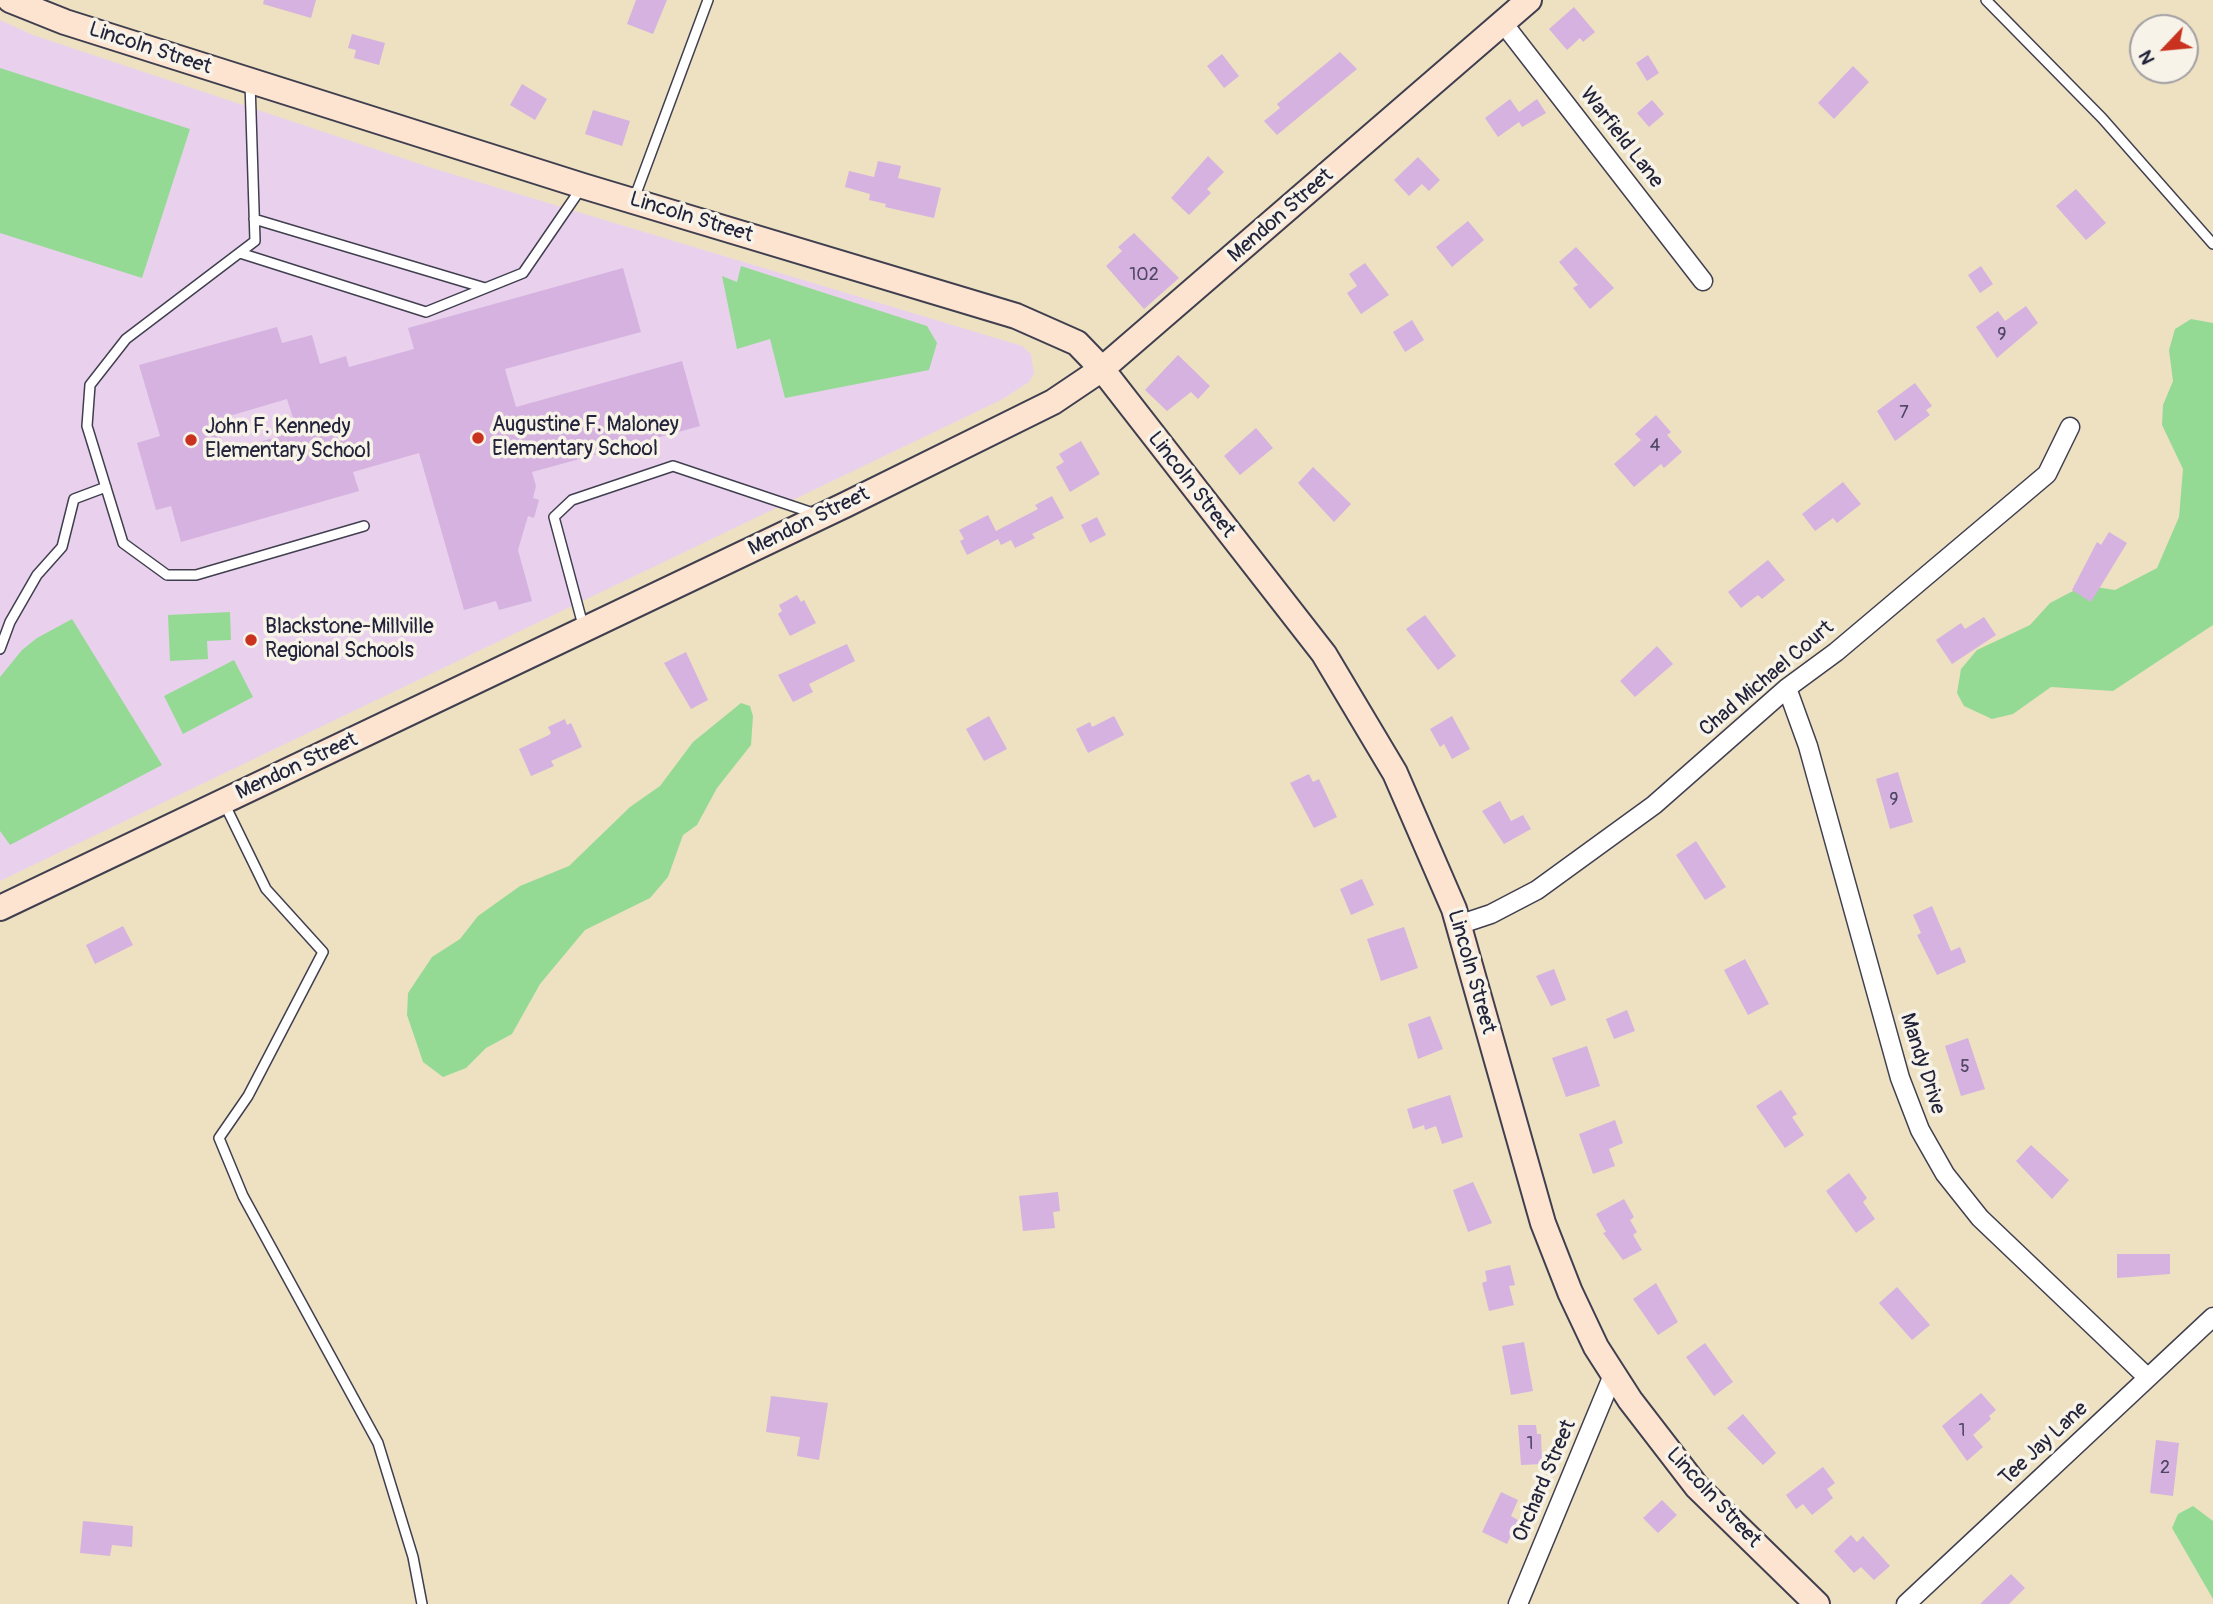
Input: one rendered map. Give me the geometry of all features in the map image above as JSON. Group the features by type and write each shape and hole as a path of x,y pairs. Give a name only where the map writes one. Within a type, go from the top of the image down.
{"main road":[{"name":"Lincoln Street","path":"10,0 65,22 583,186 1016,316 1077,343 1102,369 1324,654 1374,732 1410,803 1458,925 1543,1223 1581,1319 1614,1376 1697,1487 1816,1604"},
{"name":"Mendon Street","path":"0,908 822,516 1053,402 1102,369 1529,0"}],"street":[{"name":"Warfield Lane","path":"1503,23 1703,281"},
{"name":"Chad Michael Court","path":"1458,925 1491,914 1537,890 1654,805 1787,688 1836,652 2047,474 2070,427"},
{"name":"Mandy Drive","path":"1787,688 1808,746 1900,1078 1920,1130 1945,1174 1980,1218 2147,1377"},
{"name":"Tee Jay Lane","path":"1906,1604 2213,1317"},
{"name":"Orchard Street","path":"1518,1604 1614,1376"}],"lane":[{"path":"633,201 708,0"},
{"path":"1986,0 2102,118 2213,244"},
{"path":"250,80 255,241 126,339 90,386 87,426 123,543 167,575 196,575 363,526"},
{"path":"240,253 426,312 523,273 583,186"},
{"path":"254,219 485,288"},
{"path":"584,630 554,517 572,500 673,466 822,516"},
{"path":"0,649 10,622 37,575 62,547 74,499 106,487"},
{"path":"223,802 266,889 323,952 248,1096 219,1138 243,1196 378,1443 413,1557 422,1604"}],"shaded area":[{"name":"Blackstone-Millville Regional Schools","path":"0,20 33,35 432,168 1022,346 1031,354 1034,373 1029,382 1003,399 0,881"}],"green space":[{"path":"0,68 190,129 142,278 0,233"},
{"path":"741,266 927,326 937,343 929,370 785,398 770,339 737,349 722,276 737,282"},
{"path":"2191,319 2213,323 2213,625 2113,691 2051,687 2013,714 1992,719 1964,706 1957,693 1961,669 1977,650 2030,625 2050,603 2073,591 2089,586 2115,590 2157,568 2179,517 2183,469 2162,425 2163,405 2173,381 2169,350 2175,329"},
{"path":"230,612 231,640 207,641 208,659 170,661 168,615"},
{"path":"72,619 162,765 10,845 0,831 0,677 22,650 37,638"},
{"path":"234,660 253,697 183,734 164,696"},
{"path":"741,703 750,706 753,716 751,745 717,788 697,825 683,835 668,877 650,898 585,930 540,984 512,1034 486,1048 466,1068 443,1077 423,1062 407,1015 408,993 432,957 460,939 478,916 520,886 569,866 630,807 660,786 693,742"},
{"path":"2193,1506 2213,1521 2213,1599 2172,1528 2178,1514"}],"building":[{"path":"264,0 316,0 311,18 263,4"},
{"path":"636,0 667,0 653,34 627,24"},
{"path":"1574,7 1595,32 1583,42 1580,38 1567,50 1549,29"},
{"path":"352,34 385,43 379,65 354,58 356,50 348,48"},
{"path":"1340,52 1357,69 1277,135 1264,121 1280,108 1277,104"},
{"path":"1222,54 1239,76 1224,88 1207,66"},
{"path":"1648,55 1659,73 1647,81 1636,63"},
{"path":"1853,66 1869,82 1834,119 1818,103"},
{"path":"522,84 547,99 535,120 510,105"},
{"path":"1510,99 1519,112 1537,99 1546,113 1522,127 1519,122 1498,137 1485,118"},
{"path":"1652,100 1664,114 1649,127 1637,113"},
{"path":"593,110 630,121 622,146 585,134"},
{"path":"1208,156 1224,172 1207,189 1211,193 1189,215 1171,198"},
{"path":"1418,157 1440,180 1429,191 1422,184 1409,196 1394,180"},
{"path":"878,161 901,166 898,178 941,188 934,218 885,207 886,204 869,200 870,194 845,187 849,171 874,177"},
{"path":"2076,189 2106,223 2086,240 2056,206"},
{"path":"1468,221 1484,240 1452,267 1436,247"},
{"path":"1134,233 1179,278 1144,309 1106,266 1122,251 1118,247"},
{"path":"1576,247 1614,288 1590,309 1573,288 1578,285 1559,262"},
{"path":"1365,263 1389,295 1361,314 1347,293 1357,286 1349,274"},
{"path":"1981,266 1993,284 1980,293 1968,275"},
{"path":"623,268 641,332 505,369 516,407 682,361 700,426 532,472 536,486 533,498 539,500 534,518 528,516 518,550 532,601 499,610 496,601 464,610 419,453 353,472 359,491 181,542 171,506 156,510 137,443 160,436 139,365 277,327 282,343 312,335 320,364 346,356 349,367 414,349 408,328","holes":["287,399 297,431 225,452 216,420"]},
{"path":"2026,306 2038,323 1997,358 1976,327 1998,311 2005,321"},
{"path":"1412,320 1424,340 1405,352 1393,332"},
{"path":"1178,355 1210,386 1198,399 1191,392 1167,411 1145,390"},
{"path":"1915,383 1932,406 1926,410 1930,415 1895,441 1877,411"},
{"path":"1656,415 1671,432 1667,435 1682,452 1664,468 1661,464 1634,487 1614,464 1641,440 1635,434"},
{"path":"1256,428 1273,448 1240,475 1224,456"},
{"path":"1081,441 1100,474 1070,492 1056,467 1064,462 1059,454"},
{"path":"1313,467 1351,504 1334,522 1298,483"},
{"path":"1843,482 1861,504 1837,523 1833,518 1815,531 1802,514"},
{"path":"1052,496 1064,518 1032,534 1035,538 1015,548 1011,540 1001,545 998,539 967,555 960,541 964,539 959,530 988,515 996,531 1038,509 1035,505"},
{"path":"1097,517 1106,535 1090,543 1081,525"},
{"path":"2109,532 2127,543 2091,602 2072,590 2097,542 2101,545"},
{"path":"1768,560 1785,580 1762,599 1758,595 1741,608 1728,592"},
{"path":"797,595 801,602 804,600 816,623 790,636 778,614 782,611 779,605"},
{"path":"1425,615 1456,656 1438,670 1406,629"},
{"path":"1984,617 1996,635 1952,664 1936,640 1961,623 1965,629"},
{"path":"847,644 855,661 809,684 813,692 793,702 778,675"},
{"path":"1657,646 1673,664 1635,697 1620,681"},
{"path":"686,652 708,700 691,709 664,663"},
{"path":"989,716 1007,749 984,761 966,729"},
{"path":"1114,716 1124,735 1088,753 1076,729 1090,722 1092,727"},
{"path":"1452,716 1470,749 1452,759 1444,744 1440,747 1430,729"},
{"path":"565,719 567,725 571,723 582,747 551,761 554,766 531,776 519,749 549,735 551,733 548,727"},
{"path":"1898,772 1913,822 1890,829 1876,779"},
{"path":"1309,774 1313,782 1319,779 1337,817 1314,828 1290,783"},
{"path":"1500,801 1511,821 1523,815 1531,829 1504,844 1482,811"},
{"path":"1696,841 1726,887 1705,900 1676,855"},
{"path":"1362,879 1374,905 1351,915 1340,889"},
{"path":"1932,906 1951,951 1960,947 1966,962 1937,975 1917,935 1921,933 1913,915"},
{"path":"123,926 133,945 95,964 86,945"},
{"path":"1404,927 1418,968 1381,981 1367,939"},
{"path":"1745,959 1769,1004 1748,1015 1724,970"},
{"path":"1554,969 1566,1000 1551,1006 1536,976"},
{"path":"1627,1010 1635,1031 1614,1039 1606,1019"},
{"path":"1430,1016 1443,1049 1418,1059 1408,1024"},
{"path":"1968,1038 1985,1089 1961,1096 1945,1046"},
{"path":"1587,1046 1600,1086 1566,1097 1552,1058"},
{"path":"1781,1090 1797,1114 1792,1117 1804,1135 1785,1148 1756,1106"},
{"path":"1450,1095 1463,1137 1442,1144 1436,1126 1425,1130 1424,1125 1413,1129 1407,1109"},
{"path":"1615,1120 1623,1143 1609,1149 1615,1166 1593,1174 1579,1134"},
{"path":"2031,1145 2069,1180 2052,1199 2016,1161"},
{"path":"1849,1173 1867,1198 1863,1202 1875,1219 1856,1233 1826,1191"},
{"path":"1473,1182 1492,1223 1468,1232 1453,1190"},
{"path":"1058,1192 1060,1211 1053,1212 1055,1228 1023,1231 1019,1196"},
{"path":"1624,1199 1634,1217 1630,1220 1637,1232 1633,1235 1642,1250 1623,1260 1603,1233 1606,1232 1596,1214"},
{"path":"2117,1254 2170,1254 2170,1274 2117,1278"},
{"path":"1510,1265 1515,1285 1509,1286 1514,1305 1489,1311 1482,1283 1487,1281 1485,1271"},
{"path":"1656,1283 1678,1322 1658,1335 1633,1299"},
{"path":"1897,1287 1930,1325 1912,1340 1879,1303"},
{"path":"1524,1342 1533,1391 1511,1395 1502,1346"},
{"path":"1705,1343 1733,1382 1714,1396 1686,1357"},
{"path":"1981,1393 1996,1410 1989,1416 1991,1419 1973,1435 1983,1447 1967,1461 1942,1426"},
{"path":"771,1396 828,1403 819,1460 797,1456 800,1437 766,1432"},
{"path":"1743,1414 1776,1453 1763,1465 1727,1428"},
{"path":"1518,1425 1536,1425 1537,1434 1541,1434 1542,1464 1521,1465"},
{"path":"2156,1440 2179,1443 2173,1496 2150,1493"},
{"path":"1823,1467 1835,1483 1827,1489 1833,1498 1812,1515 1803,1504 1796,1509 1786,1495"},
{"path":"1501,1492 1518,1500 1511,1516 1518,1520 1507,1544 1482,1532"},
{"path":"1662,1500 1677,1515 1658,1533 1643,1518"},
{"path":"83,1521 133,1526 132,1547 112,1545 110,1556 80,1553"},
{"path":"1851,1535 1857,1542 1863,1536 1890,1566 1874,1580 1861,1567 1854,1573 1834,1551"},
{"path":"2011,1574 2025,1588 2009,1604 1980,1604"}],"place":[{"name":"Augustine F. Maloney Elementary School","path":"478,438"},
{"name":"John F. Kennedy Elementary School","path":"191,440"},
{"name":"Blackstone-Millville Regional Schools","path":"251,640"}]}
